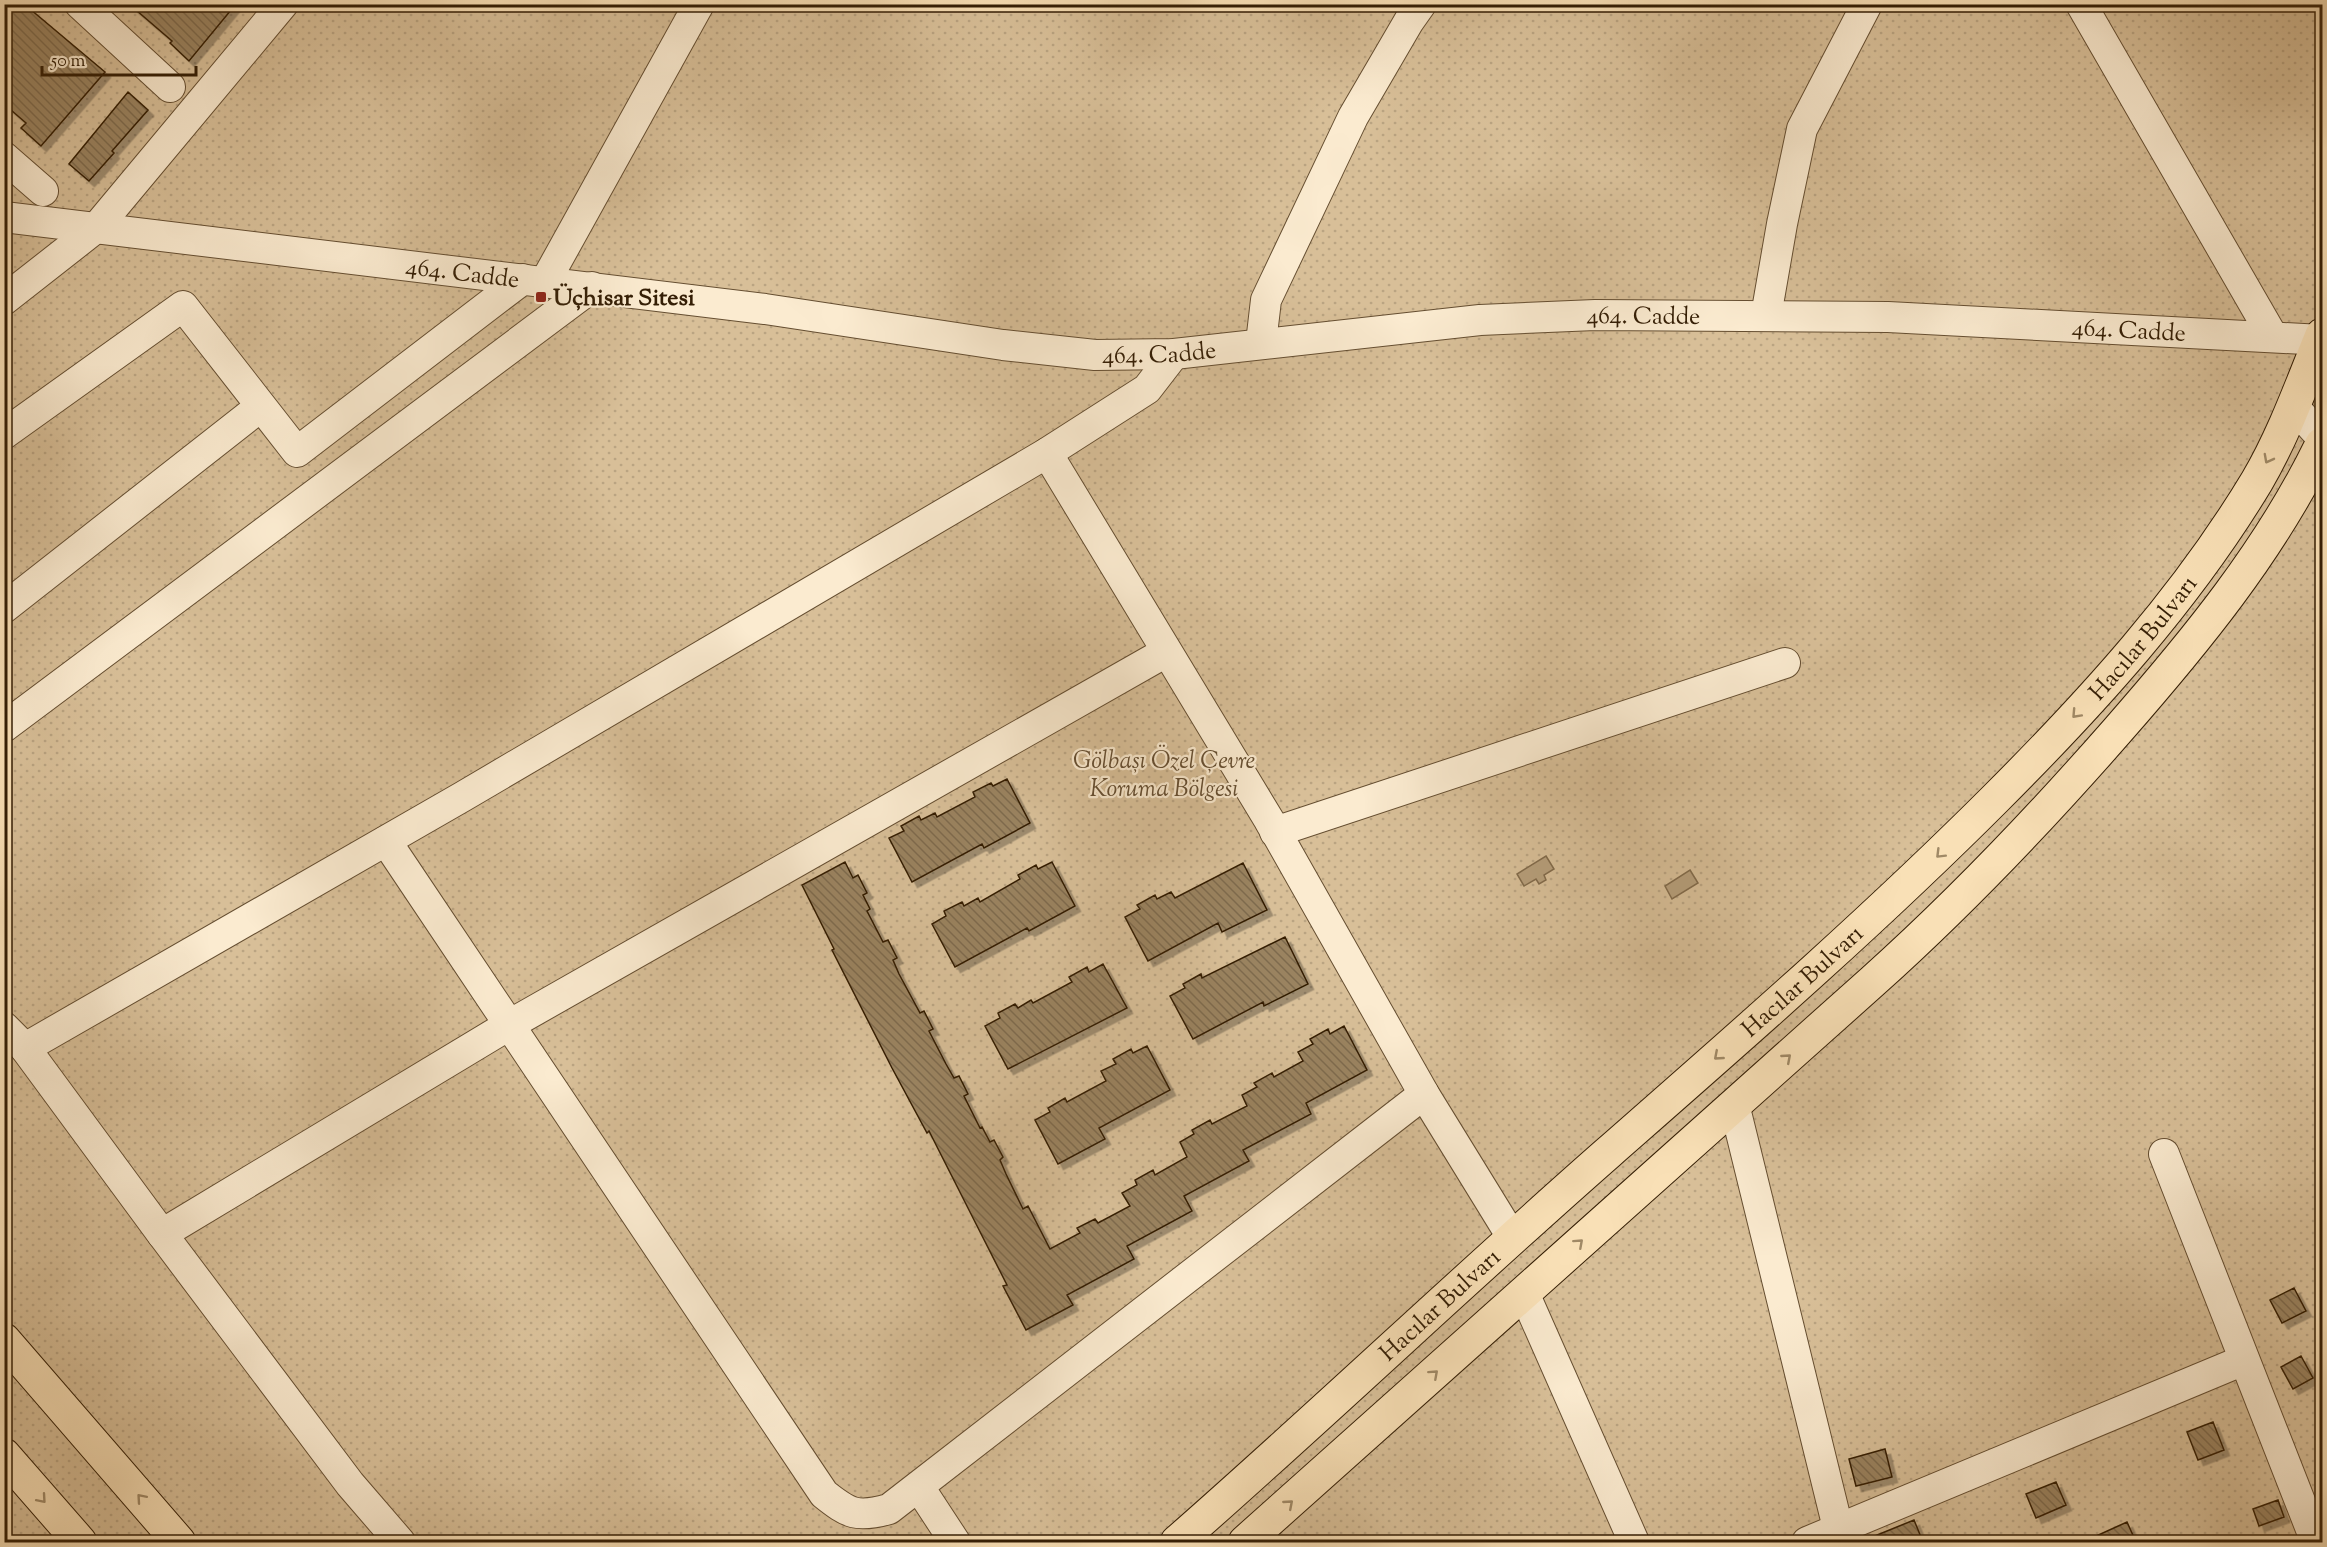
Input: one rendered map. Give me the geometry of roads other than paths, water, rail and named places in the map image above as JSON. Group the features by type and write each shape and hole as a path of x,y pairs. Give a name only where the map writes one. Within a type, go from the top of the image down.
{"main road":[{"name":"Hacılar Bulvarı","path":"1177,1542 1311,1424 1512,1238 1848,941 2030,763 2121,666 2175,599 2258,479 2322,338"},
{"name":"Hacılar Bulvarı","path":"1245,1542 1923,936 2010,849 2149,694 2240,581 2294,499 2322,444"},
{"path":"4,1340 178,1542"},
{"path":"4,1455 80,1542"}],"street":[{"path":"80,4 170,87"},
{"path":"4,300 97,227 283,4"},
{"path":"4,434 183,306 297,452 534,280 699,4"},
{"path":"1261,343 1266,300 1353,117 1421,4"},
{"path":"1766,316 1802,129 1867,4"},
{"path":"2081,4 2273,337"},
{"path":"4,157 43,191"},
{"name":"464. Cadde","path":"4,217 765,309 1055,352 1128,356 1174,354 1480,320 1606,315 1888,317 2322,338"},
{"path":"4,727 592,287"},
{"path":"25,1048 386,841 1047,453 1147,389 1174,354"},
{"path":"2293,406 2322,438"},
{"path":"4,608 260,407"},
{"path":"1047,453 1275,832 1424,1094 1512,1238"},
{"path":"162,1234 509,1025 1166,652"},
{"path":"1275,832 1785,663"},
{"path":"386,841 824,1494 846,1511 870,1514 889,1509 1424,1094"},
{"path":"4,1027 25,1048 350,1484 400,1542"},
{"path":"1734,1104 1838,1528"},
{"path":"2164,1154 2316,1542"},
{"path":"1524,1293 1634,1542"},
{"path":"1806,1542 2244,1360"},
{"path":"919,1487 955,1542"}],"place":[{"name":"Üçhisar Sitesi","path":"541,297"}],"park label":[{"name":"Gölbaşı Özel Çevre Koruma Bölgesi","path":"1164,774"}]}
